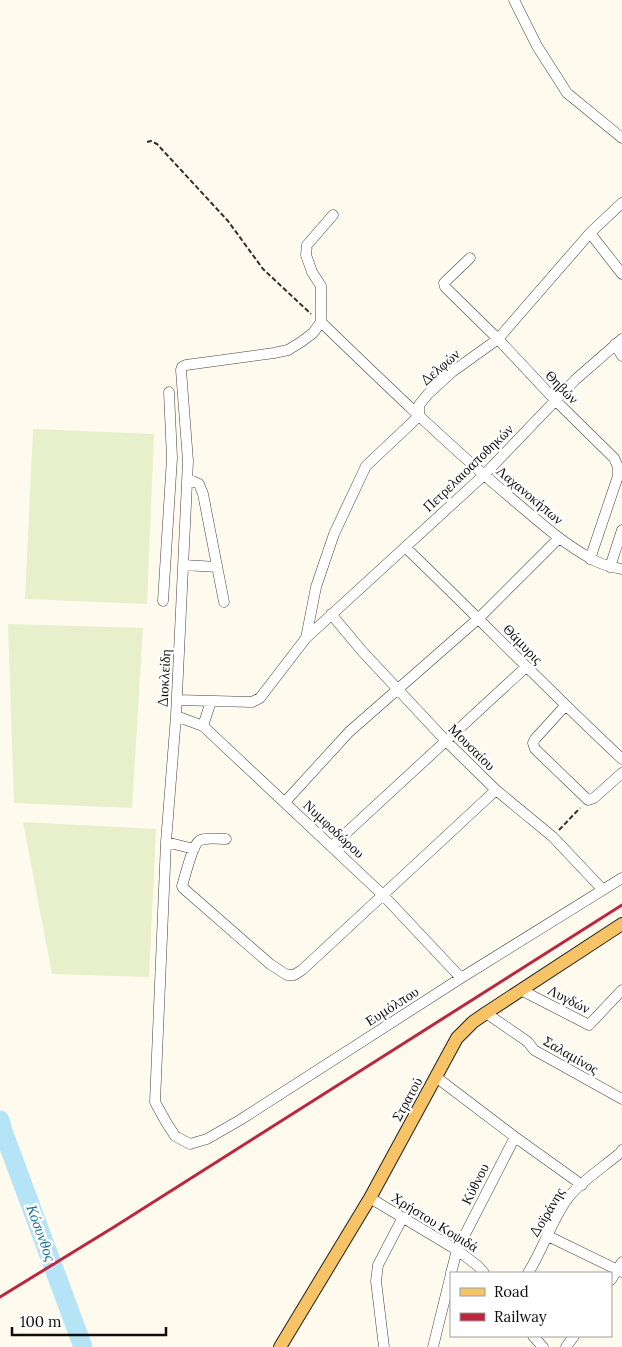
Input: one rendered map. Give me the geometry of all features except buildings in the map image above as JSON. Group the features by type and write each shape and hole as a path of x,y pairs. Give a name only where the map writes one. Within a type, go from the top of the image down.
{"main road":[{"name":"Στρατού","path":"280,1347 370,1198 457,1038 486,1012 622,924"}],"street":[{"path":"514,0 536,46 567,93 622,138"},
{"name":"Δελφών","path":"306,638 316,587 331,542 366,466 418,416 419,405 428,394 452,372 498,339 590,233 622,203"},
{"path":"320,322 320,286 312,272 306,255 307,245 333,215"},
{"path":"590,233 622,274"},
{"name":"Θηβών","path":"470,258 447,280 444,284 445,287 614,458 618,468 618,476 590,559"},
{"name":"Λαχανοκήπων","path":"320,322 418,416 559,538 590,559 610,567 622,569"},
{"name":"Διοκλείδη","path":"176,1136 155,1102 166,842 177,700 188,479 181,370 186,365 288,350 313,333 320,322"},
{"path":"618,342 622,356"},
{"name":"Πετρελαιοαποθηκών","path":"177,700 252,702 260,698 306,638 484,475 575,380 618,342"},
{"path":"163,601 172,458 169,392"},
{"path":"172,458 188,461"},
{"path":"188,479 199,484 203,494 224,602"},
{"path":"610,567 622,530"},
{"path":"285,802 349,732 478,618 559,538"},
{"name":"Θάμυρις","path":"405,547 565,706 622,759"},
{"path":"184,565 217,567"},
{"name":"Μουσαίου","path":"331,614 397,690 446,741 496,790 552,837 603,890"},
{"path":"332,846 526,667"},
{"path":"203,726 211,701"},
{"path":"565,706 535,739 533,743 535,749 588,800 594,798 622,773"},
{"name":"Νυμφοδώρου","path":"176,716 203,726 384,895 462,978"},
{"path":"226,839 200,840 197,843 182,886 183,888 270,964 287,975 294,975 302,970 384,895 496,790"},
{"path":"166,842 194,849"},
{"name":"Ευμόλπου","path":"176,1136 190,1144 207,1139 240,1120 622,878"},
{"name":"Λυγδών","path":"522,990 589,1025 622,990"},
{"name":"Σαλαμίνος","path":"486,1012 528,1042 534,1050 622,1099"},
{"path":"436,1077 515,1137 582,1184"},
{"name":"Κύθνου","path":"452,1272 457,1250 515,1137"},
{"name":"Δοϊράνης","path":"529,1272 568,1198 621,1152"},
{"name":"Χρήστου Κοψιδά","path":"370,1198 457,1250 483,1272"},
{"path":"384,1347 376,1281 378,1265 403,1217"},
{"path":"548,1236 621,1268 612,1279"},
{"name":"Κύθνου","path":"433,1347 450,1278"},
{"path":"534,1337 543,1347"}],"path":[{"path":"147,142 151,141 157,144 228,221 262,269 320,322"},
{"path":"552,837 588,800"}],"green space":[{"path":"33,429 154,434 147,604 25,599"},
{"path":"8,624 143,628 132,808 14,803"},
{"path":"23,822 156,829 149,977 52,974"}],"waterway":[{"name":"Κόσυνθος","path":"0,1120 83,1347"}],"railway":[{"path":"0,1297 114,1227 622,905"}]}
